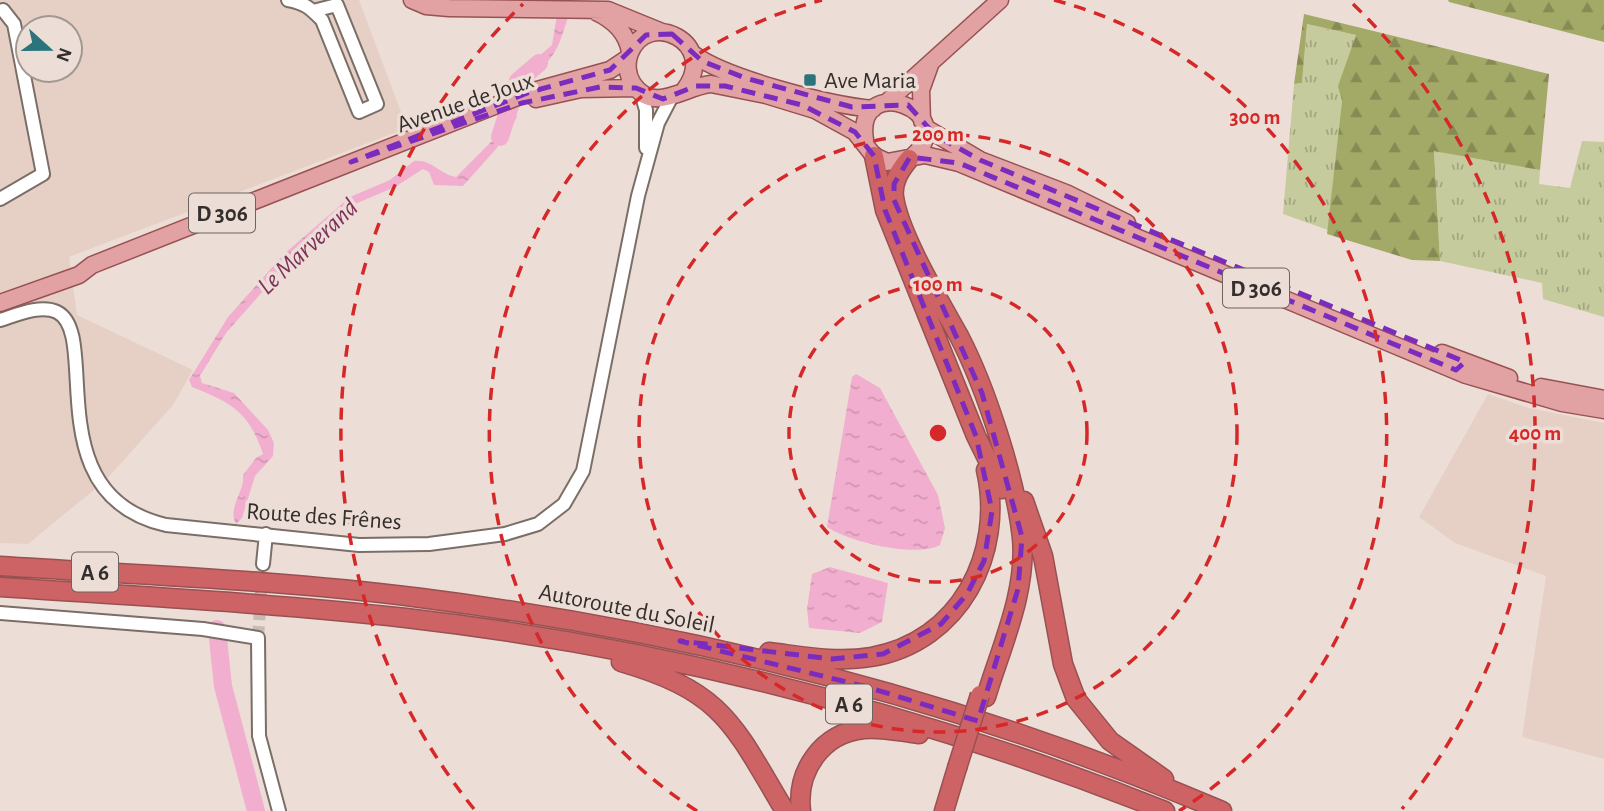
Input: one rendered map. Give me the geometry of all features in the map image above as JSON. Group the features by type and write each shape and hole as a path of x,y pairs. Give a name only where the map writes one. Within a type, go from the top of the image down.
{"highway":[{"path":"869,148 885,210 976,436 1003,491 1014,525 1016,552 1009,603 983,696"},
{"path":"910,158 894,184 898,211 936,296 960,339 982,393 1020,525 1023,562 1014,606 944,811"},
{"path":"680,641 844,659 883,654 908,645 931,631 951,614 967,594 987,549 991,502 976,436"},
{"path":"1003,460 1025,504 1040,545 1063,664 1076,699 1091,722 1110,741 1194,799"},
{"name":"Autoroute du Soleil","path":"0,566 417,598 586,623 680,641 789,666 943,710 1083,756 1222,811"},
{"name":"Autoroute du Soleil","path":"0,587 329,611 523,635 711,670 832,699 975,742 1165,811"},
{"path":"523,635 653,671 702,695 733,726 785,811"},
{"path":"801,811 801,789 807,767 822,747 845,733 876,728 975,742"},
{"path":"950,811 960,769"}],"main road":[{"path":"412,0 426,6 449,8 548,8 618,12 681,38 693,54 715,68 852,107 908,105 923,124"},
{"path":"869,148 864,124 935,55 1000,0"},
{"path":"581,9 612,22 624,36 629,55 630,79 639,91 655,99 711,85 777,98 828,116 887,162 910,158 921,147 921,90 935,55"},
{"path":"629,55 646,35 662,32"},
{"path":"678,94 694,73 693,54"},
{"name":"Avenue de Joux","path":"0,303 79,275 92,265 351,162 412,146 526,97 610,69 629,55"},
{"name":"Avenue de Joux","path":"526,97 581,89 639,91"},
{"name":"D 306","path":"923,124 980,160 1066,192 1122,221 1462,369 1604,398"},
{"name":"D 306","path":"910,158 941,157 959,163 1462,369 1551,401 1604,410"},
{"name":"Avenue de Joux","path":"0,293 78,265 92,265"}],"street":[{"path":"288,0 306,4 313,11 322,20 359,112 377,104 337,5 313,11"},
{"path":"0,199 43,174 14,24 3,6"},
{"name":"Route des Frênes","path":"639,91 646,110 646,162"},
{"name":"Route des Frênes","path":"0,320 46,308 59,312 67,321 73,338 81,439 110,495 136,514 157,523 359,545 429,544 505,534 538,524 564,504 583,471 646,162 659,123 678,94"},
{"path":"263,564 266,534"},
{"path":"0,613 203,629 258,638 258,736 279,811"}],"highlighted area":[{"path":"672,34 702,61 745,78 852,107 908,105 935,135 980,160 1465,362 1456,370 959,163 910,157 894,184 894,200 982,393 1022,537 1018,589 978,721 867,687 680,641 832,659 883,654 941,624 967,594 984,561 992,511 976,436 885,210 874,156 855,132 802,105 725,86 696,86 663,99 636,88 600,87 522,103 351,162 530,92 610,70 646,35"}],"shaded area":[{"path":"0,0 359,0 407,128 69,257 77,315 193,370 173,405 106,480 28,544 0,543"},
{"path":"1488,394 1529,408 1604,423 1604,759 1522,737 1546,576 1455,543 1419,517"}],"green space":[{"path":"1448,0 1604,0 1604,42 1449,2"},
{"path":"1304,14 1549,74 1540,170 1434,151 1440,261 1412,260 1327,234 1342,101 1338,86 1356,35 1307,24 1302,83 1294,84"},
{"path":"1307,24 1356,35 1339,86 1342,101 1328,230 1283,214 1294,84 1302,83"},
{"path":"1582,141 1604,142 1604,317 1543,299 1542,283 1440,261 1434,150 1540,170 1539,184 1570,188"}],"water":[{"path":"557,15 568,17 558,46 543,67 524,80 520,77 524,69 552,45"},
{"path":"515,114 517,117 496,149 463,186 434,185 429,172 423,169 395,187 355,204 330,229 294,256 226,333 200,376 202,383 234,393 268,430 274,443 273,456 255,476 242,518 236,524 234,512 243,475 256,458 263,454 252,428 237,411 218,398 192,387 189,380 228,317 284,254 350,197 390,180 414,161 426,162 456,177 498,135 498,120"},
{"path":"856,374 880,388 938,495 945,528 940,545 929,549 900,549 866,543 827,527 852,377"},
{"path":"830,567 888,583 882,622 860,633 809,628 807,609 812,574"}],"waterway":[{"name":"Le Marverand","path":"500,137 518,81 539,63"},
{"name":"Le Marverand","path":"217,629 223,686 256,811"}],"tunnel":[{"path":"258,638 263,564"}],"place":[{"name":"Ave Maria","path":"810,80"}]}
